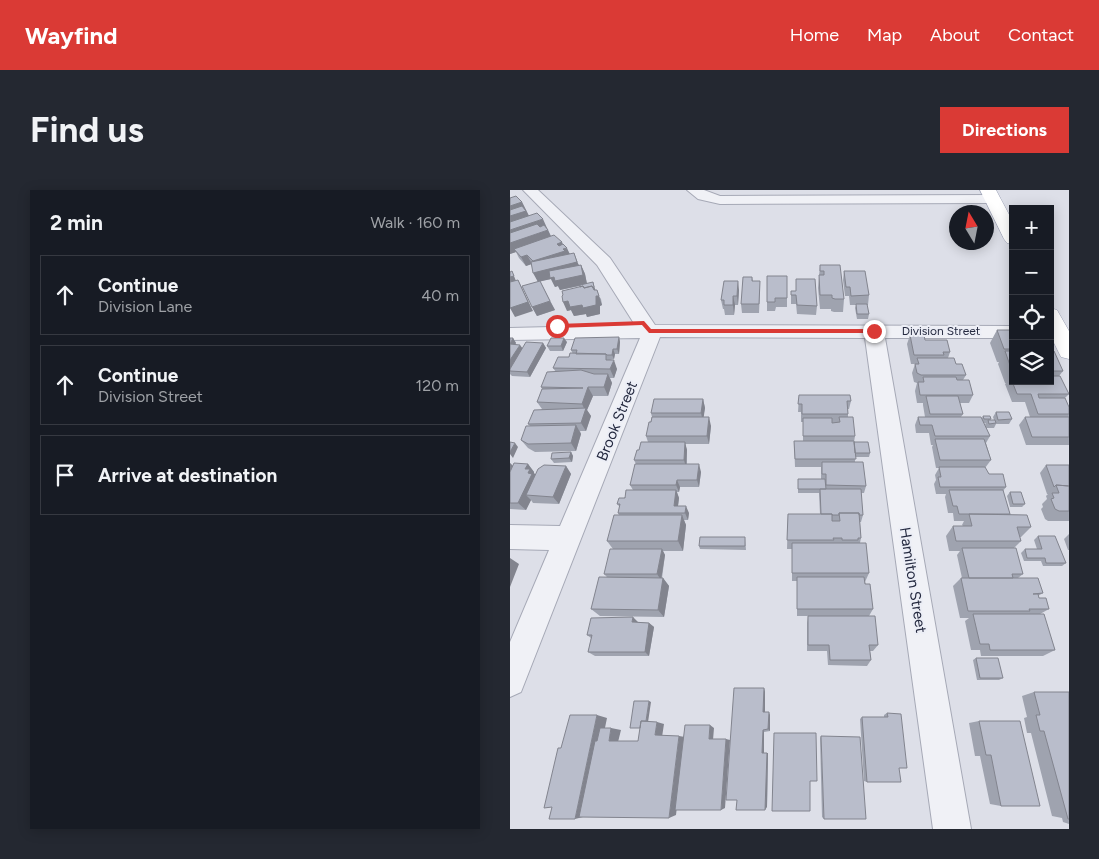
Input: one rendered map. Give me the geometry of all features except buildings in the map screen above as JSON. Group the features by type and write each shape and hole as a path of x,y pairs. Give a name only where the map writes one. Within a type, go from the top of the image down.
{"main road":[{"path":"991,194 1009,231"}],"street":[{"path":"530,190 604,262 647,327"},
{"path":"694,190 710,199 720,200 991,194"},
{"path":"510,321 530,325 647,327"},
{"name":"Division Street","path":"510,334 647,327 1009,332"},
{"name":"Brook Street","path":"510,681 649,343 647,327"},
{"name":"Hamilton Street","path":"874,331 952,829"},
{"path":"510,536 568,538"}],"route":[{"path":"557,326 644,323 649,331 874,331"}]}
